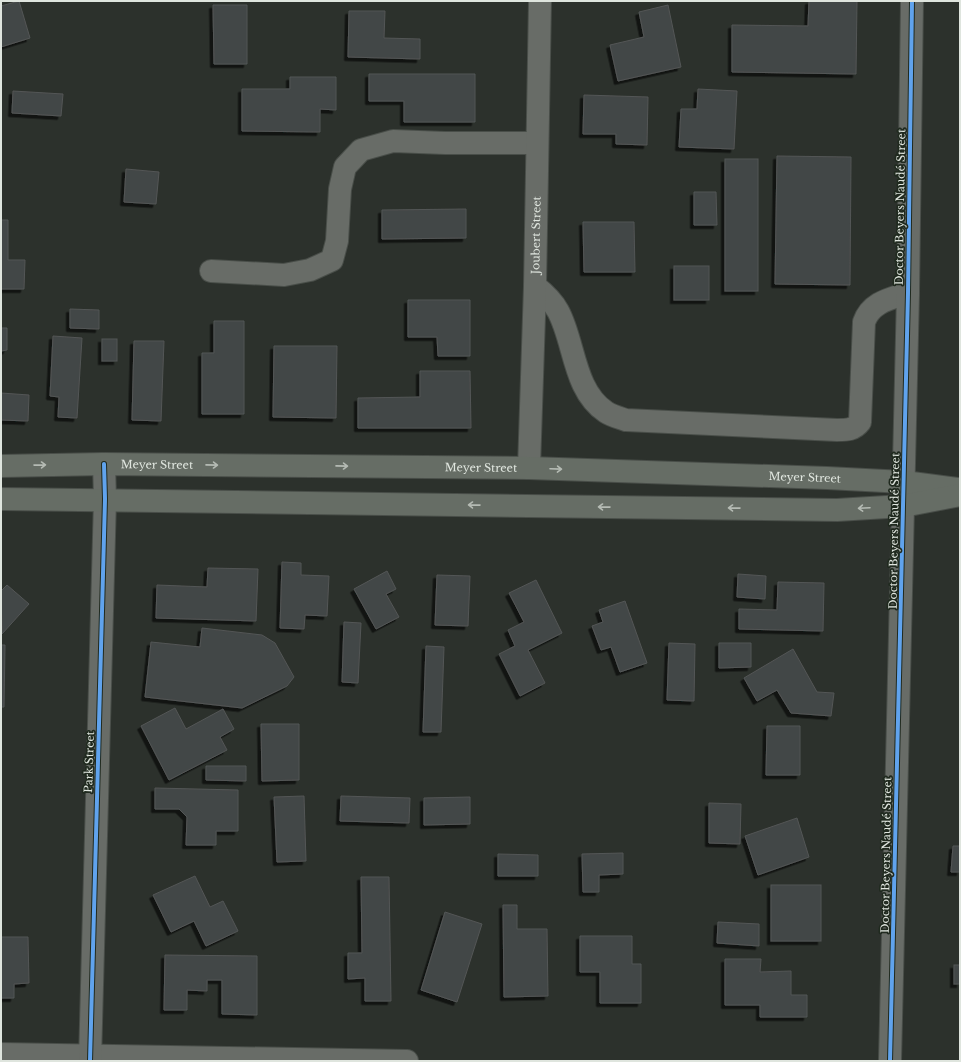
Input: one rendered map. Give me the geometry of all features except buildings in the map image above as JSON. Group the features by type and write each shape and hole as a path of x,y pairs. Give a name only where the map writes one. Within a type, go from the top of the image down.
{"main road":[{"name":"Meyer Street","path":"1,466 104,464 529,468 827,478 904,482 960,490"},
{"path":"1,498 837,510 903,506 960,495"}],"street":[{"name":"Joubert Street","path":"529,468 535,286 540,1"},
{"name":"Doctor Beyers Naudé Street","path":"890,1061 908,292 912,1"},
{"path":"211,271 284,275 310,270 332,260 337,241 340,189 345,167 361,150 393,141 445,143 538,143"},
{"path":"535,286 550,299 558,311 583,383 596,403 606,412 626,420 837,430 851,430 857,427 860,422 864,322 866,315 876,305 908,292"},
{"name":"Park Street","path":"90,1058 105,500 104,464"},
{"path":"1,1054 90,1058 407,1061"}],"cycle path":[{"path":"890,1061 908,293 912,1"},
{"path":"90,1061 105,499 104,464"}]}
